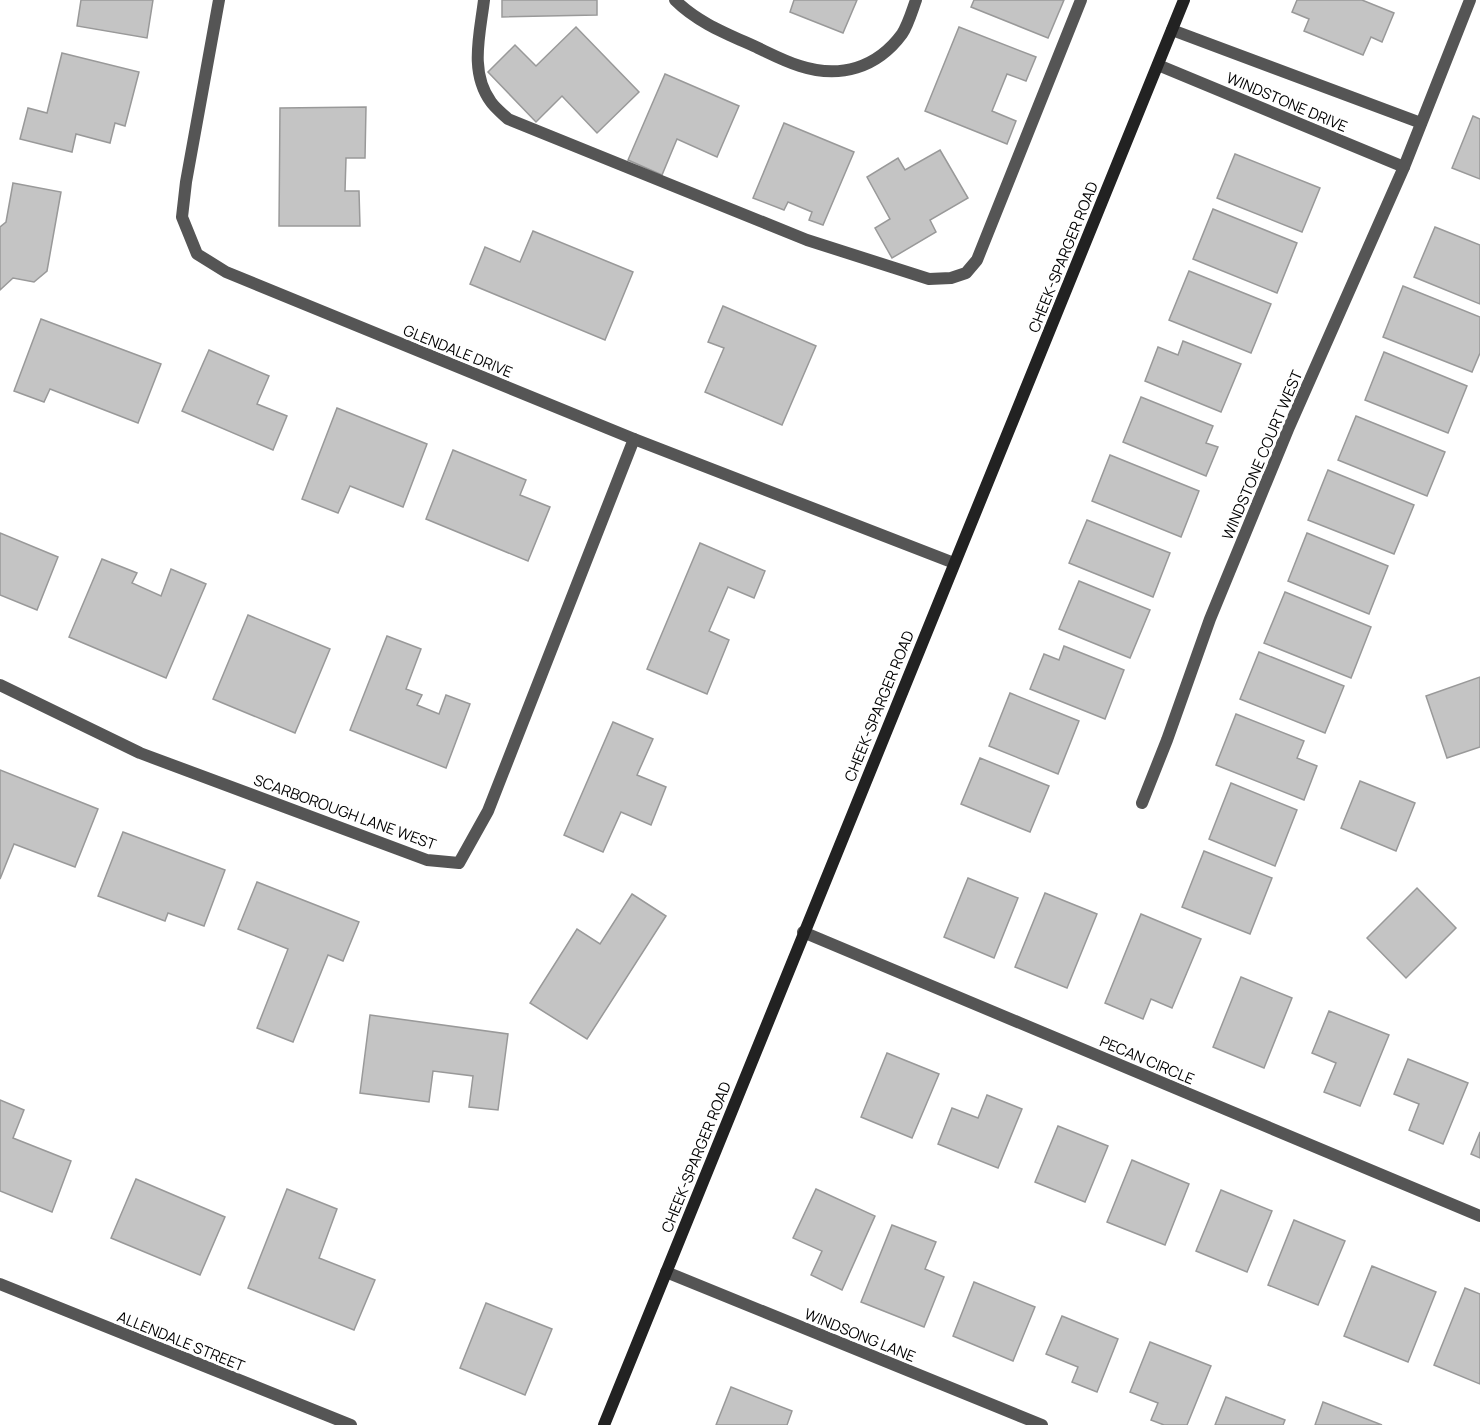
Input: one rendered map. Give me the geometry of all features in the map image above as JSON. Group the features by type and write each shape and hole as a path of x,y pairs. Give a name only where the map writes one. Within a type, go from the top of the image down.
{"main road":[{"name":"CHEEK-SPARGER ROAD","path":"604,1425 1184,0"}],"street":[{"name":"GLENDALE DRIVE","path":"219,0 186,182 182,217 197,254 226,272 634,439 954,564"},
{"path":"484,0 477,64 482,86 492,103 508,119 807,240 929,279 951,278 966,273 977,260 1081,0"},
{"path":"675,0 686,11 712,28 801,66 828,71 859,68 882,56 903,33 916,0"},
{"name":"WINDSTONE COURT WEST","path":"1142,802 1167,740 1210,619 1289,428 1404,167 1470,0"},
{"name":"WINDSTONE DRIVE","path":"1172,30 1420,123"},
{"name":"WINDSTONE DRIVE","path":"1158,65 1404,167"},
{"name":"SCARBOROUGH LANE WEST","path":"0,685 140,753 427,860 459,863 488,811 634,439"},
{"name":"PECAN CIRCLE","path":"803,932 1480,1216"},
{"name":"WINDSONG LANE","path":"666,1272 1042,1425"},
{"name":"ALLENDALE STREET","path":"0,1284 351,1425"}],"building":[{"path":"81,0 153,0 147,38 77,26"},
{"path":"502,0 597,0 597,15 502,17"},
{"path":"794,0 857,0 843,33 790,12"},
{"path":"974,0 1064,0 1048,38 971,7"},
{"path":"1297,0 1362,0 1394,13 1382,42 1371,37 1363,55 1304,31 1309,19 1292,12"},
{"path":"576,27 639,92 597,133 562,96 536,122 488,72 515,45 536,66"},
{"path":"959,27 1036,57 1026,81 1007,74 992,111 1016,121 1007,144 925,111"},
{"path":"62,53 139,72 125,126 115,123 110,143 76,134 72,152 20,139 28,108 47,113"},
{"path":"665,74 739,106 717,157 677,139 662,175 628,160"},
{"path":"366,107 365,158 346,158 345,191 359,191 360,226 279,226 280,108"},
{"path":"1473,116 1480,119 1480,179 1452,168"},
{"path":"784,123 854,152 823,225 809,220 812,212 788,202 784,210 753,198"},
{"path":"940,150 968,198 930,220 936,232 892,258 875,228 890,219 867,177 898,158 905,170"},
{"path":"1235,154 1320,188 1302,232 1217,198"},
{"path":"13,183 61,192 47,271 34,282 13,278 0,290 0,227 6,222"},
{"path":"1213,209 1297,243 1277,293 1193,259"},
{"path":"1435,227 1480,245 1480,304 1414,277"},
{"path":"533,231 633,272 605,340 470,284 485,247 520,262"},
{"path":"1189,271 1271,304 1251,353 1169,320"},
{"path":"1403,286 1480,317 1480,353 1472,372 1383,337"},
{"path":"723,306 816,346 782,425 705,392 724,348 708,342"},
{"path":"41,319 161,364 138,423 50,389 44,402 14,391"},
{"path":"1183,341 1241,364 1221,412 1145,381 1158,347 1178,355"},
{"path":"209,350 269,376 257,404 287,416 273,450 182,411"},
{"path":"1384,352 1467,386 1448,433 1365,400"},
{"path":"1141,397 1213,426 1206,443 1218,447 1206,476 1123,442"},
{"path":"337,408 427,444 403,507 350,486 338,513 302,499"},
{"path":"1356,416 1445,452 1427,496 1338,460"},
{"path":"453,450 526,480 520,495 550,507 528,561 426,519"},
{"path":"1110,455 1199,491 1181,537 1092,501"},
{"path":"1328,470 1414,505 1394,554 1308,520"},
{"path":"1087,520 1170,553 1153,597 1069,563"},
{"path":"0,533 58,557 37,610 0,595"},
{"path":"1307,533 1388,566 1369,614 1288,581"},
{"path":"700,543 765,571 754,598 728,587 709,631 729,640 707,694 647,669"},
{"path":"102,559 137,573 132,583 161,596 171,569 206,584 166,678 69,637"},
{"path":"1079,581 1150,610 1130,658 1059,629"},
{"path":"1285,592 1371,627 1351,678 1264,643"},
{"path":"248,615 330,649 295,733 213,699"},
{"path":"387,636 421,649 406,689 422,695 417,705 439,714 446,695 470,704 446,768 350,730"},
{"path":"1064,646 1124,670 1105,719 1030,689 1044,654 1059,660"},
{"path":"1259,652 1344,686 1325,733 1240,699"},
{"path":"1480,677 1480,747 1447,758 1426,696"},
{"path":"1010,693 1079,721 1058,774 989,746"},
{"path":"1236,714 1304,741 1297,758 1317,766 1304,800 1216,765"},
{"path":"613,722 653,739 637,775 666,787 651,825 621,812 603,852 564,835"},
{"path":"980,758 1049,786 1030,832 961,804"},
{"path":"0,770 98,809 75,867 14,844 0,879"},
{"path":"1360,781 1415,803 1396,851 1341,828"},
{"path":"1231,783 1297,810 1275,866 1209,839"},
{"path":"123,832 225,870 204,926 168,913 165,921 98,896"},
{"path":"1204,851 1272,878 1250,934 1182,907"},
{"path":"968,878 1018,898 994,958 944,937"},
{"path":"257,882 359,922 343,961 328,955 293,1042 257,1028 288,949 238,929"},
{"path":"1417,888 1456,928 1406,978 1367,938"},
{"path":"1045,893 1097,914 1067,988 1015,967"},
{"path":"632,894 666,916 587,1039 530,1003 577,929 600,944"},
{"path":"1141,914 1201,939 1172,1008 1151,999 1143,1019 1105,1003"},
{"path":"1241,977 1292,998 1264,1068 1213,1047"},
{"path":"1329,1011 1389,1035 1360,1106 1324,1092 1336,1063 1312,1053"},
{"path":"370,1015 508,1034 498,1110 469,1107 473,1076 433,1071 429,1102 360,1093"},
{"path":"887,1053 939,1074 912,1138 861,1117"},
{"path":"1408,1059 1468,1083 1443,1144 1409,1130 1419,1104 1394,1094"},
{"path":"987,1095 1022,1109 998,1168 938,1144 952,1108 978,1118"},
{"path":"0,1100 24,1110 13,1138 71,1161 52,1212 0,1191"},
{"path":"1058,1126 1108,1146 1085,1202 1035,1182"},
{"path":"1480,1132 1480,1158 1471,1154"},
{"path":"1132,1160 1189,1184 1165,1245 1107,1222"},
{"path":"136,1179 225,1217 200,1275 111,1238"},
{"path":"287,1189 337,1209 319,1258 375,1280 354,1330 248,1288"},
{"path":"816,1189 875,1216 842,1290 811,1275 822,1251 793,1238"},
{"path":"1221,1190 1272,1211 1247,1272 1196,1251"},
{"path":"1294,1220 1345,1241 1318,1305 1268,1285"},
{"path":"892,1225 936,1242 925,1269 944,1277 924,1327 861,1302"},
{"path":"1372,1266 1436,1292 1408,1362 1344,1336"},
{"path":"974,1282 1035,1307 1013,1361 953,1336"},
{"path":"1465,1288 1480,1294 1480,1384 1434,1365"},
{"path":"486,1303 552,1329 525,1395 460,1368"},
{"path":"1062,1316 1118,1339 1097,1392 1072,1382 1078,1367 1046,1354"},
{"path":"1150,1342 1211,1366 1187,1425 1164,1425 1151,1420 1158,1403 1130,1392"},
{"path":"731,1387 792,1411 787,1425 716,1425"},
{"path":"1226,1397 1285,1420 1283,1425 1215,1425"},
{"path":"1323,1402 1382,1425 1315,1425"}]}
